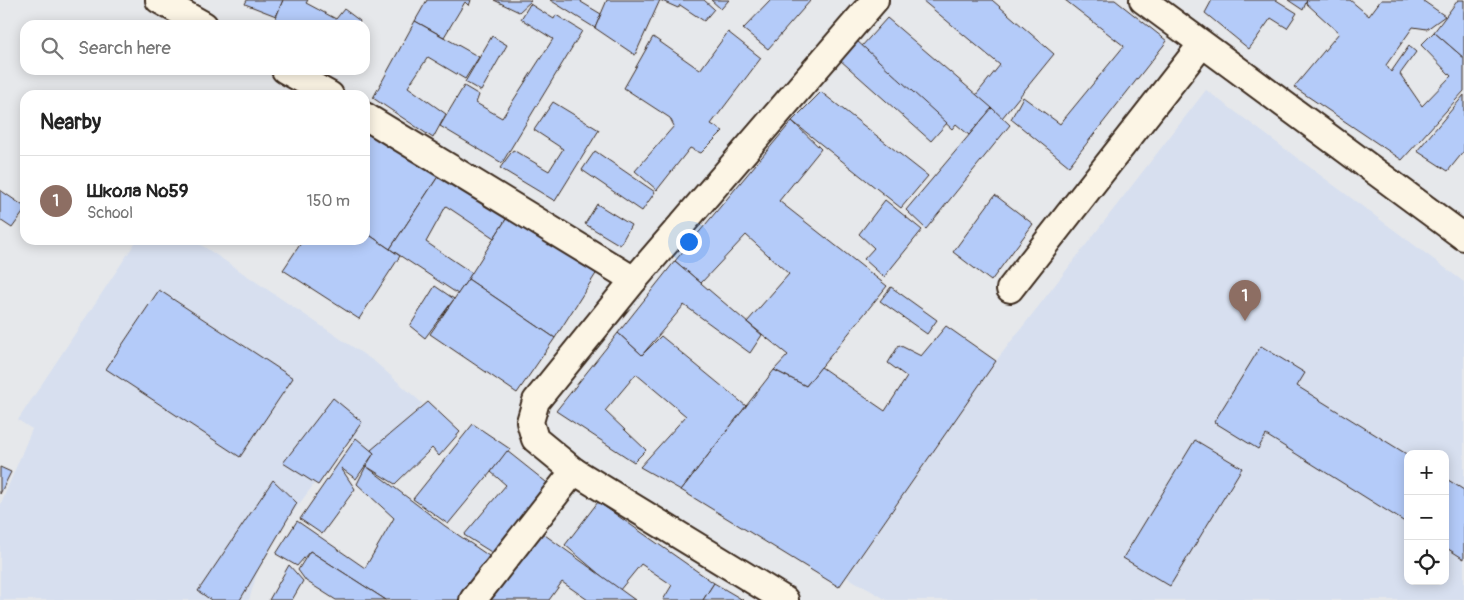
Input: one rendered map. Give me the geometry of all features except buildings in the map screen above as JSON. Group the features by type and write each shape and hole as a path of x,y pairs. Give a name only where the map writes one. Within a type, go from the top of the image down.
{"street":[{"path":"159,0 195,20"},
{"path":"785,600 574,471 535,439 530,422 536,401 634,280 875,0"},
{"path":"1143,0 1464,237"},
{"path":"1010,289 1202,44"},
{"path":"294,75 321,90"},
{"path":"370,119 634,280"},
{"path":"473,600 574,471"}],"shaded area":[{"path":"1206,90 1464,282 1464,600 887,600 847,577 996,361"},
{"path":"134,245 201,245 375,362 423,404 367,456 348,438 263,553 249,600 0,600 0,506 32,429 18,420"}],"place":[{"name":"Школа №59","path":"1245,321"}]}
